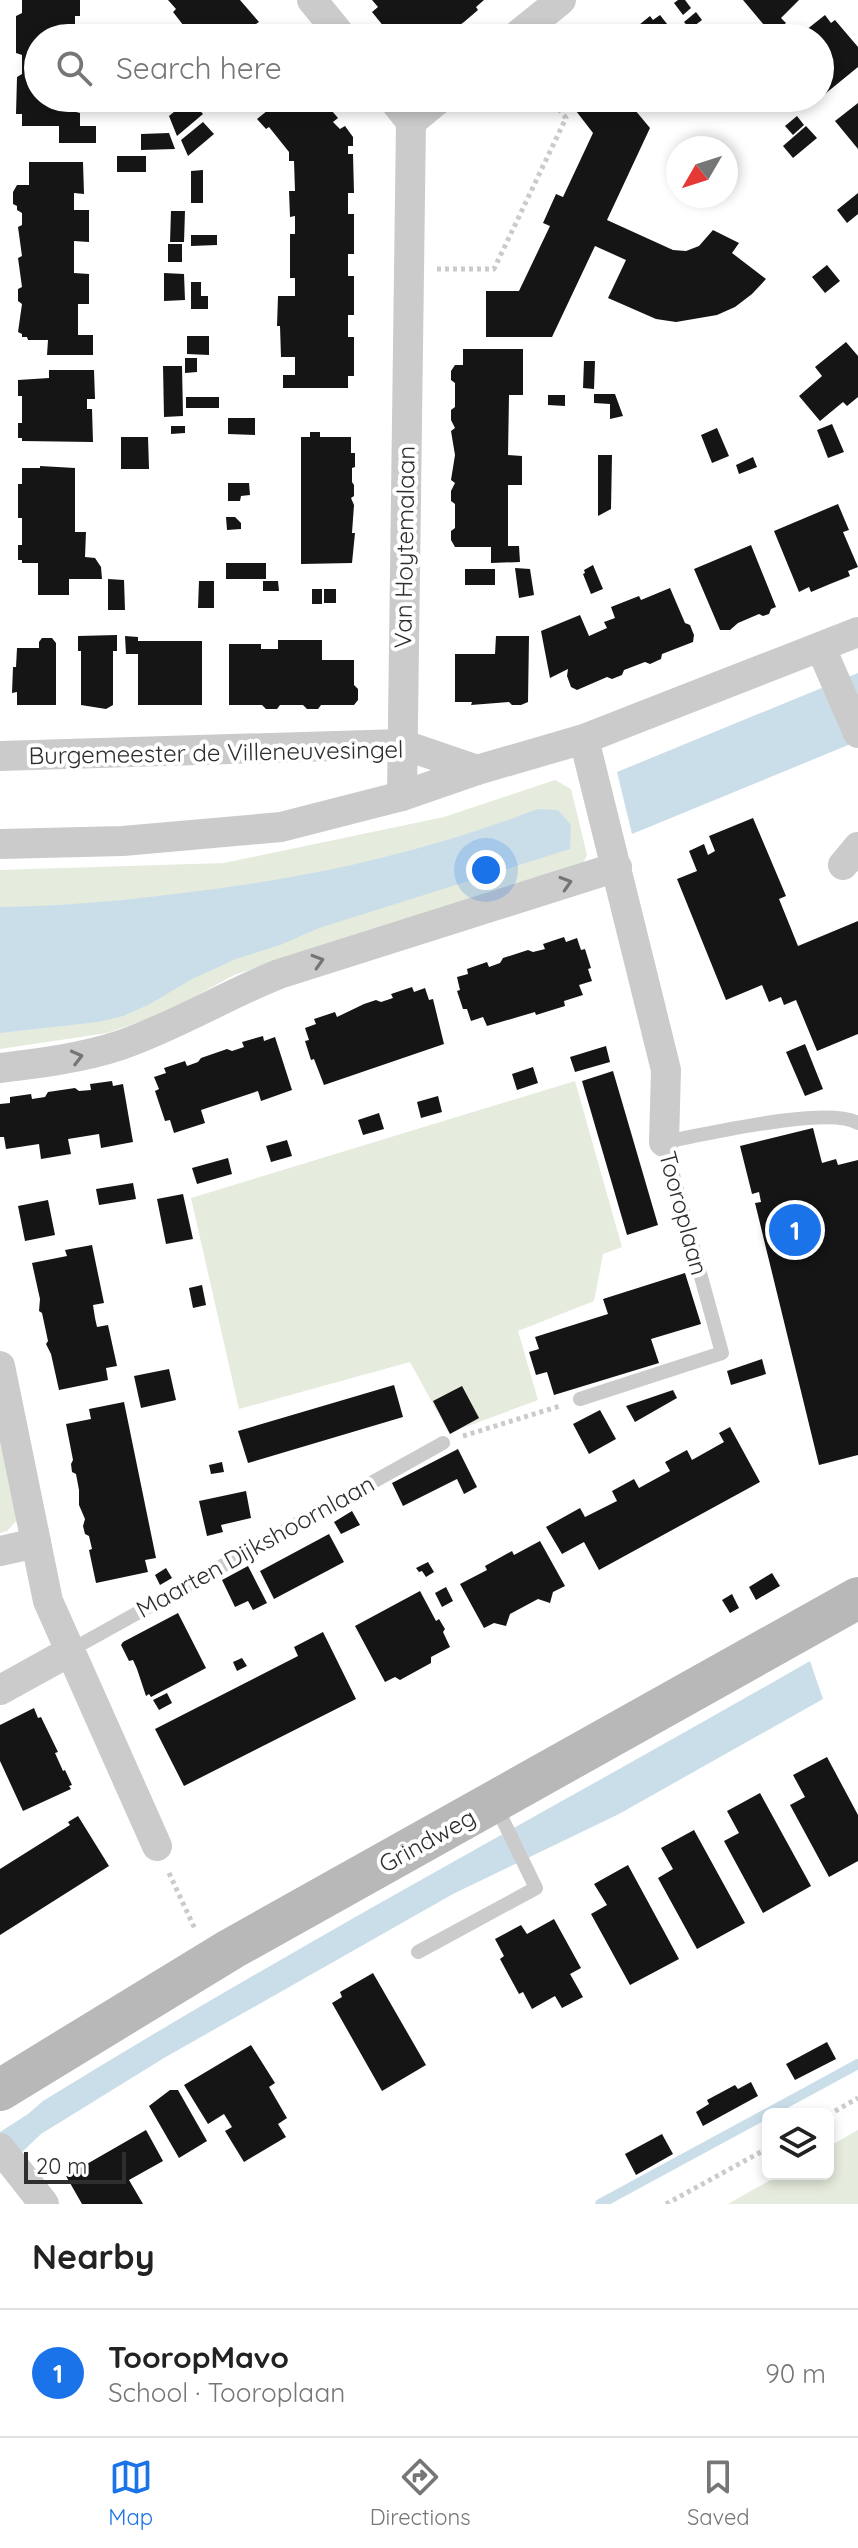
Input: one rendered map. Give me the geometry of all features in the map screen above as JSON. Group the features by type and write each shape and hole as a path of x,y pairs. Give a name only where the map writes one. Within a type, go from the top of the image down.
{"street":[{"path":"312,0 332,24"},
{"path":"531,24 561,0"},
{"path":"403,112 411,122 423,112"},
{"name":"Van Hoytemalaan","path":"402,796 411,122"},
{"name":"Burgemeester de Villeneuvesingel","path":"0,844 123,841 281,827 402,796 828,661 858,632"},
{"path":"828,661 858,733"},
{"name":"Tooroplaan","path":"584,739 666,1070 664,1142"},
{"name":"Burgemeester de Villeneuvesingel","path":"0,756 401,744 477,770"},
{"path":"0,1068 67,1059 119,1046 279,974 615,857"},
{"path":"0,1366 48,1601 157,1846"},
{"path":"0,1551 36,1543"},
{"name":"Grindweg","path":"0,2090 231,1949 500,1814 858,1598"},
{"path":"0,1690 69,1652"},
{"path":"0,2148 36,2193"}],"lane":[{"path":"664,1142 821,1116 850,1117 858,1123"},
{"name":"Tooroplaan","path":"580,1399 722,1353 664,1142"},
{"name":"Maarten Dijkshoornlaan","path":"69,1652 443,1443"},
{"path":"418,1952 536,1888 500,1814"}],"path":[{"path":"408,283 494,269 566,118 561,112"},
{"path":"443,1443 580,1399"},
{"path":"157,1846 197,1933"},
{"path":"834,2112 858,2098"},
{"path":"666,2204 762,2151"}],"shaded area":[{"path":"555,780 571,789 587,855 582,865 234,975 163,1014 107,1033 0,1049 0,870 224,863 444,817"},
{"path":"575,1081 622,1247 603,1254 594,1301 518,1331 538,1400 449,1433 410,1362 239,1409 191,1198"},
{"path":"0,1434 18,1519 7,1531 0,1533"},
{"path":"858,2130 858,2204 728,2204 770,2180 834,2180 834,2144"}],"water":[{"path":"858,673 858,741 632,834 617,772"},
{"path":"538,809 558,810 571,825 570,849 319,928 236,959 123,1016 98,1022 0,1033 0,907 125,900 286,878 431,845"},
{"path":"810,1661 823,1699 619,1814 453,1894 164,2058 41,2134 0,2173 0,2132 43,2101 328,1932"}],"building":[{"path":"22,0 80,0 80,16 75,16 75,24 24,24 24,112 80,113 80,126 96,126 96,143 59,143 59,126 22,126 22,114 16,114 17,77 22,74 22,55 16,53 16,16 22,13"},
{"path":"168,0 240,0 259,22 182,24 173,12 176,9"},
{"path":"372,0 484,0 476,7 478,10 461,24 382,24 372,12 378,7"},
{"path":"685,0 691,8 683,15 674,3"},
{"path":"743,0 799,0 781,18 785,24 763,24"},
{"path":"696,12 702,20 697,24 684,22"},
{"path":"660,15 667,24 640,24 650,16 653,20"},
{"path":"825,15 831,23 835,20 858,47 858,67 834,87 834,24 814,24"},
{"path":"858,103 858,149 835,121"},
{"path":"174,112 203,114 177,136 169,116"},
{"path":"266,112 333,112 338,118 333,122 340,129 345,126 353,137 353,146 348,146 348,154 353,154 354,193 348,193 348,214 354,214 354,254 348,254 348,276 354,276 354,315 348,315 348,337 354,337 354,376 348,376 348,388 283,388 283,375 295,375 295,357 281,357 280,326 277,326 278,296 295,296 295,278 290,278 290,234 295,234 295,216 290,217 289,191 295,191 294,161 289,161 289,152 269,127 266,129 257,119"},
{"path":"577,112 637,112 650,128 607,220 673,250 686,251 699,246 713,230 739,243 732,253 766,279 735,307 717,315 676,322 656,319 608,298 626,260 595,246 552,337 486,337 486,291 519,291 550,226 543,223 556,194 563,197 593,133"},
{"path":"797,116 804,125 793,135 785,126"},
{"path":"203,122 214,134 188,156 181,140"},
{"path":"806,126 817,138 793,158 783,146"},
{"path":"169,133 175,149 141,150 141,134"},
{"path":"117,156 146,156 146,172 117,172"},
{"path":"29,162 83,162 84,194 74,193 74,210 89,210 89,242 74,241 74,273 89,274 89,304 78,304 78,335 93,335 93,355 47,355 48,340 28,340 18,332 22,304 18,301 18,289 22,287 18,258 22,256 18,227 22,225 22,213 13,204 13,192 17,185 29,185"},
{"path":"203,170 203,203 191,203 191,171"},
{"path":"858,193 858,214 847,223 837,210"},
{"path":"171,211 185,211 184,242 170,242"},
{"path":"191,235 217,235 217,245 191,246"},
{"path":"168,244 182,244 182,262 168,262"},
{"path":"827,265 840,281 825,293 812,277"},
{"path":"164,273 184,274 185,300 164,301"},
{"path":"191,282 201,282 201,296 208,296 208,309 191,309"},
{"path":"187,336 209,336 209,355 187,354"},
{"path":"846,342 858,356 858,397 847,406 843,402 820,421 799,396 822,376 815,367"},
{"path":"463,349 523,349 523,395 509,395 508,455 522,456 522,485 508,485 508,546 519,546 520,562 491,563 491,547 455,547 451,540 451,531 455,528 455,504 451,501 451,491 455,483 451,480 455,455 451,431 455,428 451,410 455,407 455,383 451,380 451,371 455,365 463,365"},
{"path":"185,358 197,358 197,372 185,373"},
{"path":"584,361 595,361 594,389 583,388"},
{"path":"163,366 182,366 183,416 164,417"},
{"path":"49,370 94,370 95,399 87,399 87,409 92,409 93,442 22,441 18,438 18,423 22,423 22,396 18,396 18,380 49,378"},
{"path":"594,394 615,394 623,416 610,419 610,404 594,403"},
{"path":"548,395 565,395 565,406 548,405"},
{"path":"186,397 219,397 219,408 186,408"},
{"path":"228,418 255,418 255,435 228,434"},
{"path":"832,424 844,452 828,458 817,430"},
{"path":"171,426 185,426 185,433 171,434"},
{"path":"717,428 729,456 712,463 701,435"},
{"path":"310,432 320,432 320,437 351,437 351,453 355,453 355,467 352,468 354,496 351,498 354,505 352,533 355,533 352,563 301,564 301,437 310,437"},
{"path":"121,437 148,437 149,469 121,469"},
{"path":"598,455 612,455 611,509 598,516"},
{"path":"753,457 757,467 739,474 736,465"},
{"path":"22,468 75,468 75,532 86,532 85,557 95,558 101,567 102,579 69,579 69,595 38,595 38,563 18,560 18,545 22,545 22,518 18,518 18,484 22,484"},
{"path":"228,483 249,483 250,495 241,496 240,501 228,501"},
{"path":"838,504 849,530 843,532 858,567 848,571 850,576 811,592 809,587 799,592 774,531"},
{"path":"226,517 235,517 241,523 241,529 227,530"},
{"path":"751,545 776,607 769,614 759,614 730,630 720,630 694,569"},
{"path":"226,563 266,563 266,579 226,579"},
{"path":"593,565 603,589 591,594 583,574"},
{"path":"515,568 530,569 534,595 519,598"},
{"path":"465,569 495,569 495,585 465,585"},
{"path":"108,579 124,580 125,610 108,610"},
{"path":"199,581 214,581 214,608 198,608"},
{"path":"263,581 278,581 279,591 263,591"},
{"path":"670,588 685,623 690,625 693,642 662,654 661,659 650,664 645,662 624,670 622,675 612,679 607,677 577,690 571,687 568,669 550,678 541,631 580,615 589,636 607,628 604,622 615,618 611,607 639,596 641,600"},
{"path":"312,589 322,589 322,604 312,604"},
{"path":"324,589 336,589 336,603 324,603"},
{"path":"117,635 117,651 113,651 113,705 106,709 81,705 78,636"},
{"path":"125,636 138,637 138,641 202,641 202,705 138,705 138,654 126,654"},
{"path":"496,636 529,636 528,702 521,705 509,702 471,705 472,702 455,702 455,654 495,654"},
{"path":"42,638 52,638 56,643 56,705 17,705 17,692 12,693 17,648 39,648"},
{"path":"278,640 322,640 322,660 354,660 354,685 358,689 358,700 354,705 321,705 318,709 307,709 303,705 280,705 277,709 266,709 262,705 229,705 229,644 261,644 261,649 278,649"},
{"path":"753,818 786,896 779,899 798,946 858,921 858,1034 817,1051 796,1000 784,1005 781,997 769,1002 762,985 726,1000 677,879 697,871 689,851 704,844 708,855 715,851 709,836"},
{"path":"564,937 566,942 577,938 581,950 585,949 592,981 579,985 583,995 564,1001 565,1006 536,1015 535,1012 487,1026 483,1017 471,1021 457,991 460,990 457,977 468,974 467,969 487,962 489,967 500,963 503,958 528,950 545,949 543,944"},
{"path":"412,987 414,992 425,988 429,1000 433,999 444,1044 324,1085 314,1059 311,1060 305,1028 316,1024 314,1019 335,1012 337,1017 364,1004 393,998 391,994"},
{"path":"263,1036 264,1041 275,1037 292,1090 261,1101 258,1091 201,1110 205,1123 174,1133 170,1120 165,1121 155,1091 159,1089 154,1077 166,1073 164,1068 185,1061 187,1066 227,1049 232,1051 244,1047 242,1042"},
{"path":"805,1044 823,1089 805,1096 786,1052"},
{"path":"606,1046 610,1062 575,1072 570,1057"},
{"path":"533,1067 538,1083 517,1090 512,1074"},
{"path":"613,1071 658,1225 627,1235 582,1081"},
{"path":"112,1081 113,1086 123,1084 133,1142 101,1148 99,1134 68,1139 71,1154 41,1159 39,1144 6,1149 4,1137 0,1137 0,1104 10,1103 10,1097 31,1094 32,1099 45,1097 48,1092 75,1088 79,1091 91,1090 90,1084"},
{"path":"438,1096 442,1112 421,1118 417,1102"},
{"path":"379,1113 384,1129 363,1135 358,1120"},
{"path":"813,1128 822,1163 836,1159 838,1165 858,1160 858,1455 819,1465 755,1203 761,1202 759,1192 752,1194 740,1146"},
{"path":"287,1140 292,1156 271,1162 266,1146"},
{"path":"228,1158 232,1174 197,1184 192,1168"},
{"path":"133,1183 136,1199 99,1205 96,1189"},
{"path":"183,1194 193,1239 166,1244 157,1199"},
{"path":"48,1200 55,1235 25,1241 18,1206"},
{"path":"92,1245 104,1303 93,1305 95,1318 97,1327 108,1325 117,1366 106,1368 108,1380 59,1390 46,1344 48,1341 39,1311 40,1299 32,1263 67,1256 65,1250"},
{"path":"685,1273 701,1324 651,1339 659,1363 554,1395 547,1372 536,1375 529,1352 539,1349 535,1337 608,1314 603,1299"},
{"path":"202,1285 206,1305 193,1308 189,1288"},
{"path":"762,1359 766,1374 731,1385 727,1371"},
{"path":"169,1369 176,1400 141,1408 134,1376"},
{"path":"394,1385 403,1417 248,1463 238,1431"},
{"path":"462,1386 479,1418 450,1434 433,1401"},
{"path":"673,1390 677,1398 635,1422 626,1406"},
{"path":"124,1402 156,1558 145,1560 148,1572 96,1583 89,1550 92,1549 89,1536 85,1534 85,1519 79,1505 76,1474 72,1472 73,1460 66,1424 91,1419 89,1409"},
{"path":"600,1410 616,1439 589,1454 573,1424"},
{"path":"730,1427 760,1482 599,1570 584,1542 562,1554 546,1527 580,1508 585,1517 617,1501 612,1491 634,1479 639,1488 670,1471 665,1462 687,1450 692,1460 724,1442 719,1433"},
{"path":"458,1449 477,1487 464,1494 457,1479 403,1506 392,1483"},
{"path":"222,1462 224,1472 211,1474 209,1465"},
{"path":"246,1491 251,1518 221,1525 223,1532 207,1536 199,1501"},
{"path":"352,1511 360,1525 341,1534 334,1522"},
{"path":"329,1534 344,1562 274,1599 260,1571"},
{"path":"540,1541 565,1586 553,1592 550,1603 538,1599 510,1614 506,1626 494,1623 484,1628 460,1584 487,1570 485,1566 512,1551 514,1555"},
{"path":"428,1562 434,1572 426,1577 416,1568"},
{"path":"248,1566 267,1603 253,1610 248,1601 235,1607 222,1580"},
{"path":"166,1568 172,1578 160,1585 155,1575"},
{"path":"772,1573 780,1586 756,1600 749,1587"},
{"path":"446,1587 453,1601 442,1607 435,1593"},
{"path":"420,1591 436,1621 439,1619 445,1629 443,1632 450,1647 431,1657 431,1663 400,1680 395,1677 385,1682 355,1626"},
{"path":"732,1594 739,1608 730,1613 722,1600"},
{"path":"178,1613 206,1668 151,1697 149,1694 146,1696 133,1660 129,1661 121,1645"},
{"path":"323,1632 356,1699 184,1786 155,1729 298,1656 294,1647"},
{"path":"242,1658 247,1666 237,1671 233,1662"},
{"path":"167,1693 172,1703 159,1710 153,1700"},
{"path":"34,1708 72,1785 69,1786 71,1789 23,1811 0,1761 0,1725"},
{"path":"827,1757 858,1815 858,1861 829,1877 790,1805 805,1797 793,1775"},
{"path":"760,1793 811,1886 763,1913 724,1841 739,1833 727,1811"},
{"path":"78,1816 109,1866 0,1935 0,1869 70,1825 68,1822"},
{"path":"694,1830 745,1923 697,1949 658,1878 673,1869 661,1848"},
{"path":"628,1865 679,1959 630,1985 591,1914 607,1905 594,1884"},
{"path":"554,1919 581,1968 570,1974 583,1997 562,2008 555,1996 532,2009 523,1992 519,1994 500,1959 504,1956 495,1939 521,1925 527,1934"},
{"path":"373,1973 426,2065 382,2091 332,2003 342,1997 340,1992"},
{"path":"827,2042 836,2059 795,2080 786,2064"},
{"path":"251,2045 275,2083 269,2087 287,2118 278,2124 286,2137 244,2162 225,2131 232,2127 224,2114 208,2124 184,2085"},
{"path":"751,2082 758,2096 703,2126 696,2112 709,2104 707,2100 735,2085 738,2089"},
{"path":"170,2090 178,2090 207,2141 179,2158 149,2106"},
{"path":"146,2130 163,2161 129,2180 143,2204 82,2204 66,2176"},
{"path":"662,2134 673,2154 636,2175 625,2154"}],"waterway":[{"path":"600,2204 858,2064"}],"place":[{"name":"TooropMavo","path":"795,1230"}]}
